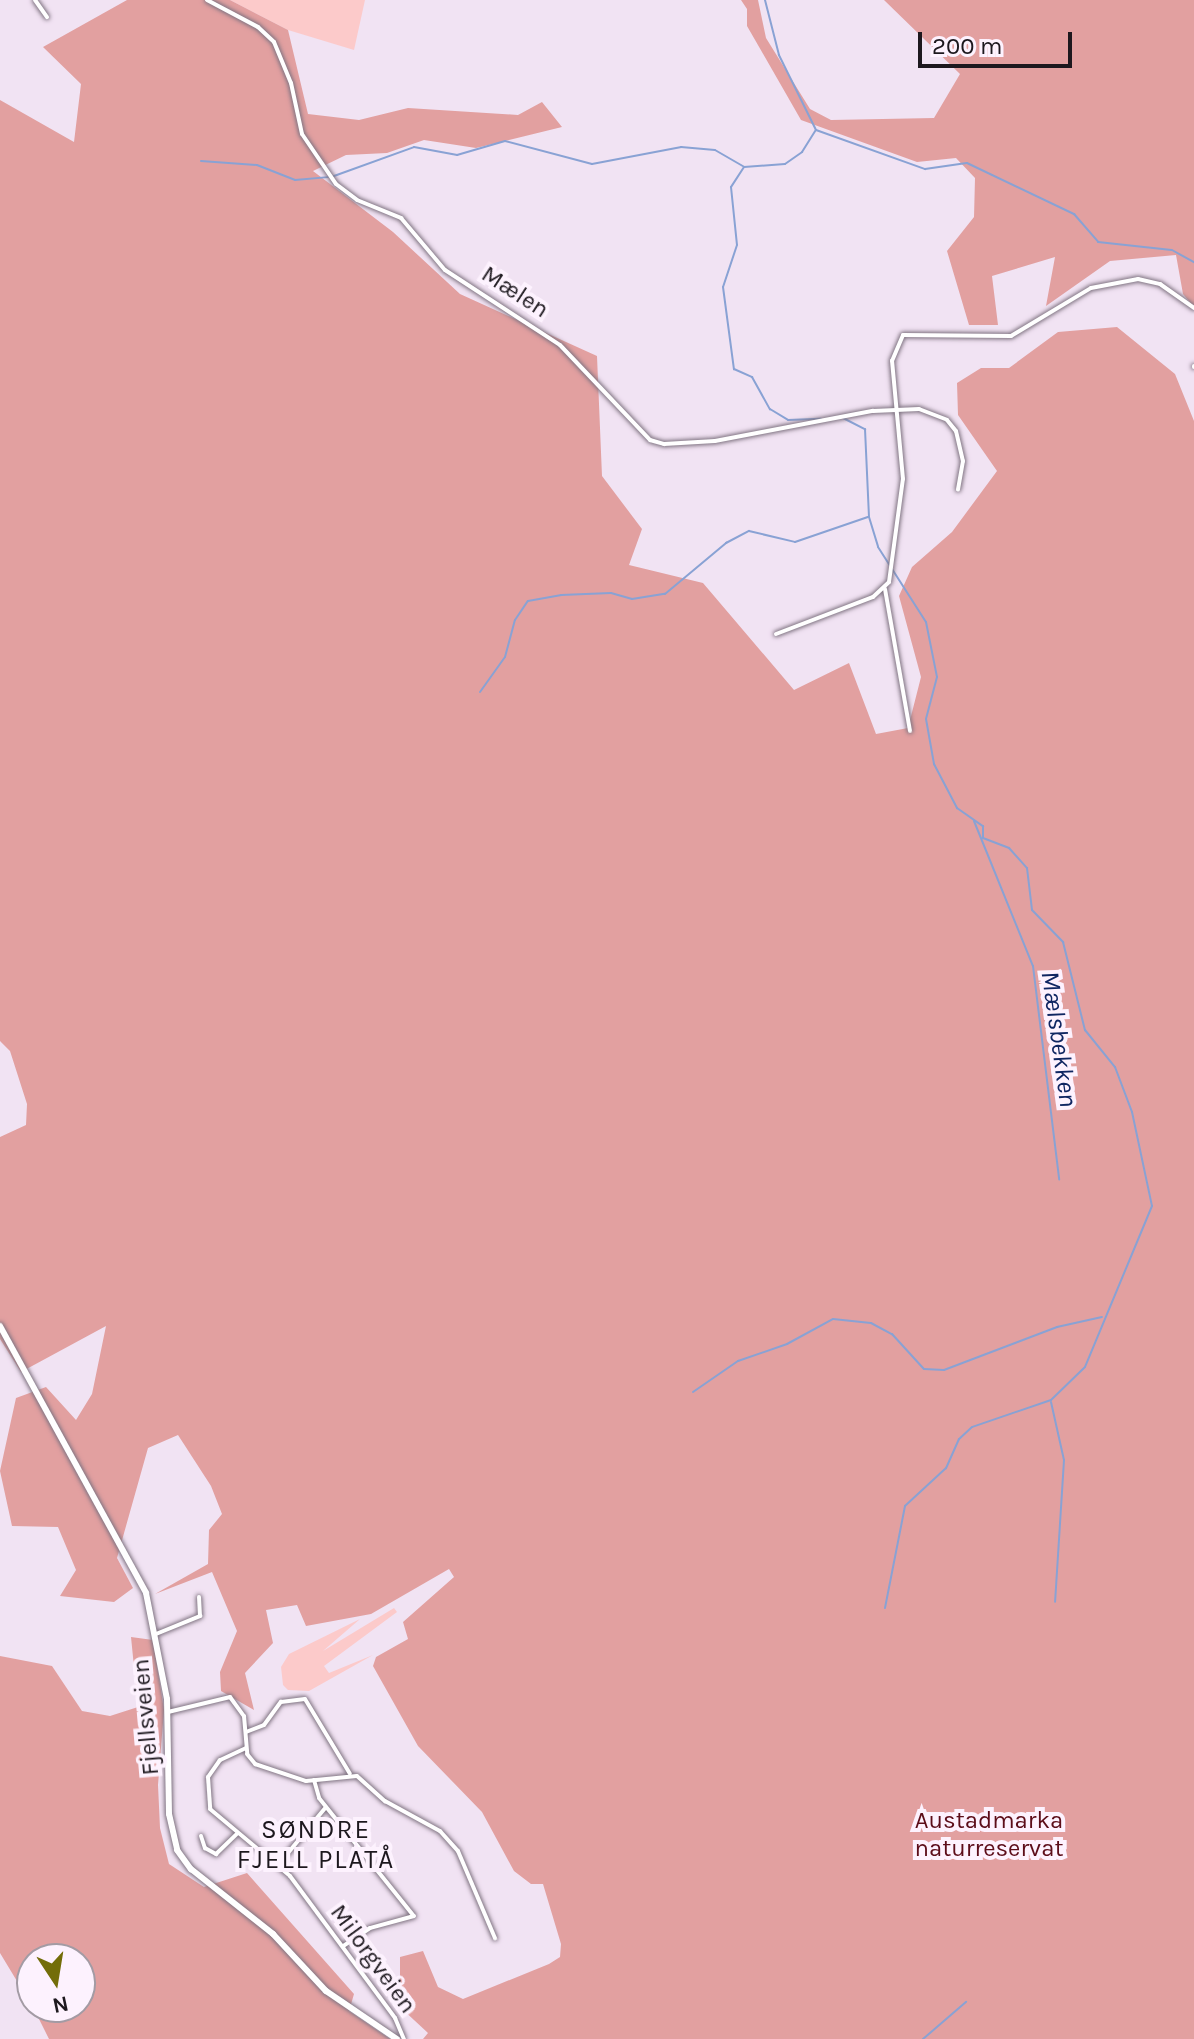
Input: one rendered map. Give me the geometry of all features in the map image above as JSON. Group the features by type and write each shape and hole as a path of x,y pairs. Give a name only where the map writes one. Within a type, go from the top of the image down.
{"main road":[{"name":"Fjellsveien","path":"0,1326 107,1530 142,1582 156,1634 168,1712 169,1814 181,1857 267,1928 326,1991 397,2039"}],"street":[{"path":"35,0 47,17"},
{"name":"Mælen","path":"207,0 258,27 274,42 291,83 302,134 336,184 357,200 401,218 445,270 560,345 654,442 715,441 898,408"},
{"path":"910,731 885,589 894,562 903,491 892,361 907,332 1011,336 1091,288 1138,279 1160,284 1194,308"},
{"path":"898,408 927,411 953,425 963,461 958,490"},
{"path":"776,634 885,589"},
{"path":"156,1634 200,1616 199,1597"},
{"path":"168,1712 226,1696 241,1709 246,1748 260,1766 314,1780 350,1774"},
{"path":"246,1732 264,1725 277,1705 305,1699 350,1774 450,1839 495,1938"},
{"name":"Milorgveien","path":"246,1748 217,1763 206,1783 210,1809 278,1865 343,1946 395,2018 404,2039"},
{"path":"314,1780 326,1807 414,1916 370,1928 343,1946"},
{"path":"278,1865 326,1807"},
{"path":"201,1836 205,1848 216,1854 237,1834"}],"shaded area":[{"path":"230,0 365,0 354,50 288,30"},
{"path":"394,1608 397,1612 324,1666 329,1673 373,1655 309,1691 288,1690 283,1685 281,1667 289,1654 360,1619 323,1651"}],"green space":[{"name":"Austadmarka naturreservat","path":"127,0 230,0 288,30 308,114 359,120 408,108 518,115 542,102 562,127 476,148 424,140 387,153 346,155 313,171 393,232 460,294 597,356 602,476 642,529 629,565 703,583 794,690 849,663 876,734 908,728 921,677 899,596 912,567 952,532 997,471 958,415 957,383 981,368 1009,368 1058,332 1117,327 1175,374 1194,421 1194,2039 423,2039 428,2033 400,2007 400,1957 423,1951 438,1987 463,1999 549,1964 560,1957 561,1944 543,1884 531,1884 514,1871 482,1812 418,1746 373,1666 376,1657 408,1639 403,1622 454,1577 449,1569 371,1614 306,1626 297,1605 266,1610 273,1643 245,1673 254,1710 221,1691 220,1672 237,1631 212,1572 155,1594 208,1564 209,1530 222,1514 211,1486 178,1435 148,1448 117,1558 133,1588 114,1602 60,1596 76,1570 58,1527 12,1526 0,1471 16,1398 46,1387 76,1420 92,1394 106,1326 21,1372 0,1339 0,1137 26,1125 27,1104 10,1051 0,1041 0,100 74,142 81,84 43,47"},
{"path":"741,0 758,0 766,38 810,109 831,120 934,118 960,74 884,0 1194,0 1194,307 1183,294 1176,255 1110,261 1046,306 1055,257 992,276 998,325 969,325 947,251 974,217 975,178 956,158 917,162 801,120 747,26 747,9"},
{"path":"131,1637 153,1640 164,1710 158,1785 160,1828 169,1864 204,1887 247,1873 354,1994 349,2011 390,2039 49,2039 41,2023 96,2023 96,1943 16,1943 16,1980 0,1953 0,1656 52,1666 82,1711 110,1716 138,1707"}],"waterway":[{"path":"334,176 414,147 457,155 505,141 592,164 681,147 715,150 744,167 785,164 802,152 816,130 779,55 765,0"},
{"path":"816,130 925,169 967,163 1074,214 1098,242 1172,250 1194,262"},
{"path":"201,161 257,165 295,180 328,177"},
{"path":"744,167 731,187 737,245 723,287 734,369 752,377 770,409 788,420 821,419"},
{"path":"843,418 865,429 869,517 878,547 926,622 937,677 926,719 934,764 957,808 983,826 983,838 1009,848 1027,868 1032,910 1063,942 1085,1030 1115,1067 1132,1112 1152,1206 1085,1367 1051,1400 972,1427 959,1439 946,1468 905,1506 885,1608"},
{"path":"480,692 505,657 515,620 528,601 561,595 611,593 632,599 665,594 726,543 749,531 795,542 868,517"},
{"name":"Mælsbekken","path":"974,821 1033,966 1059,1179"},
{"path":"693,1392 738,1361 787,1344 833,1319 871,1323 892,1334 924,1369 944,1370 1057,1327 1102,1317"},
{"path":"1051,1402 1064,1460 1055,1602"},
{"path":"923,2039 966,2002"}],"district":[{"name":"SØNDRE FJELL PLATÅ","path":"316,1845"}]}
